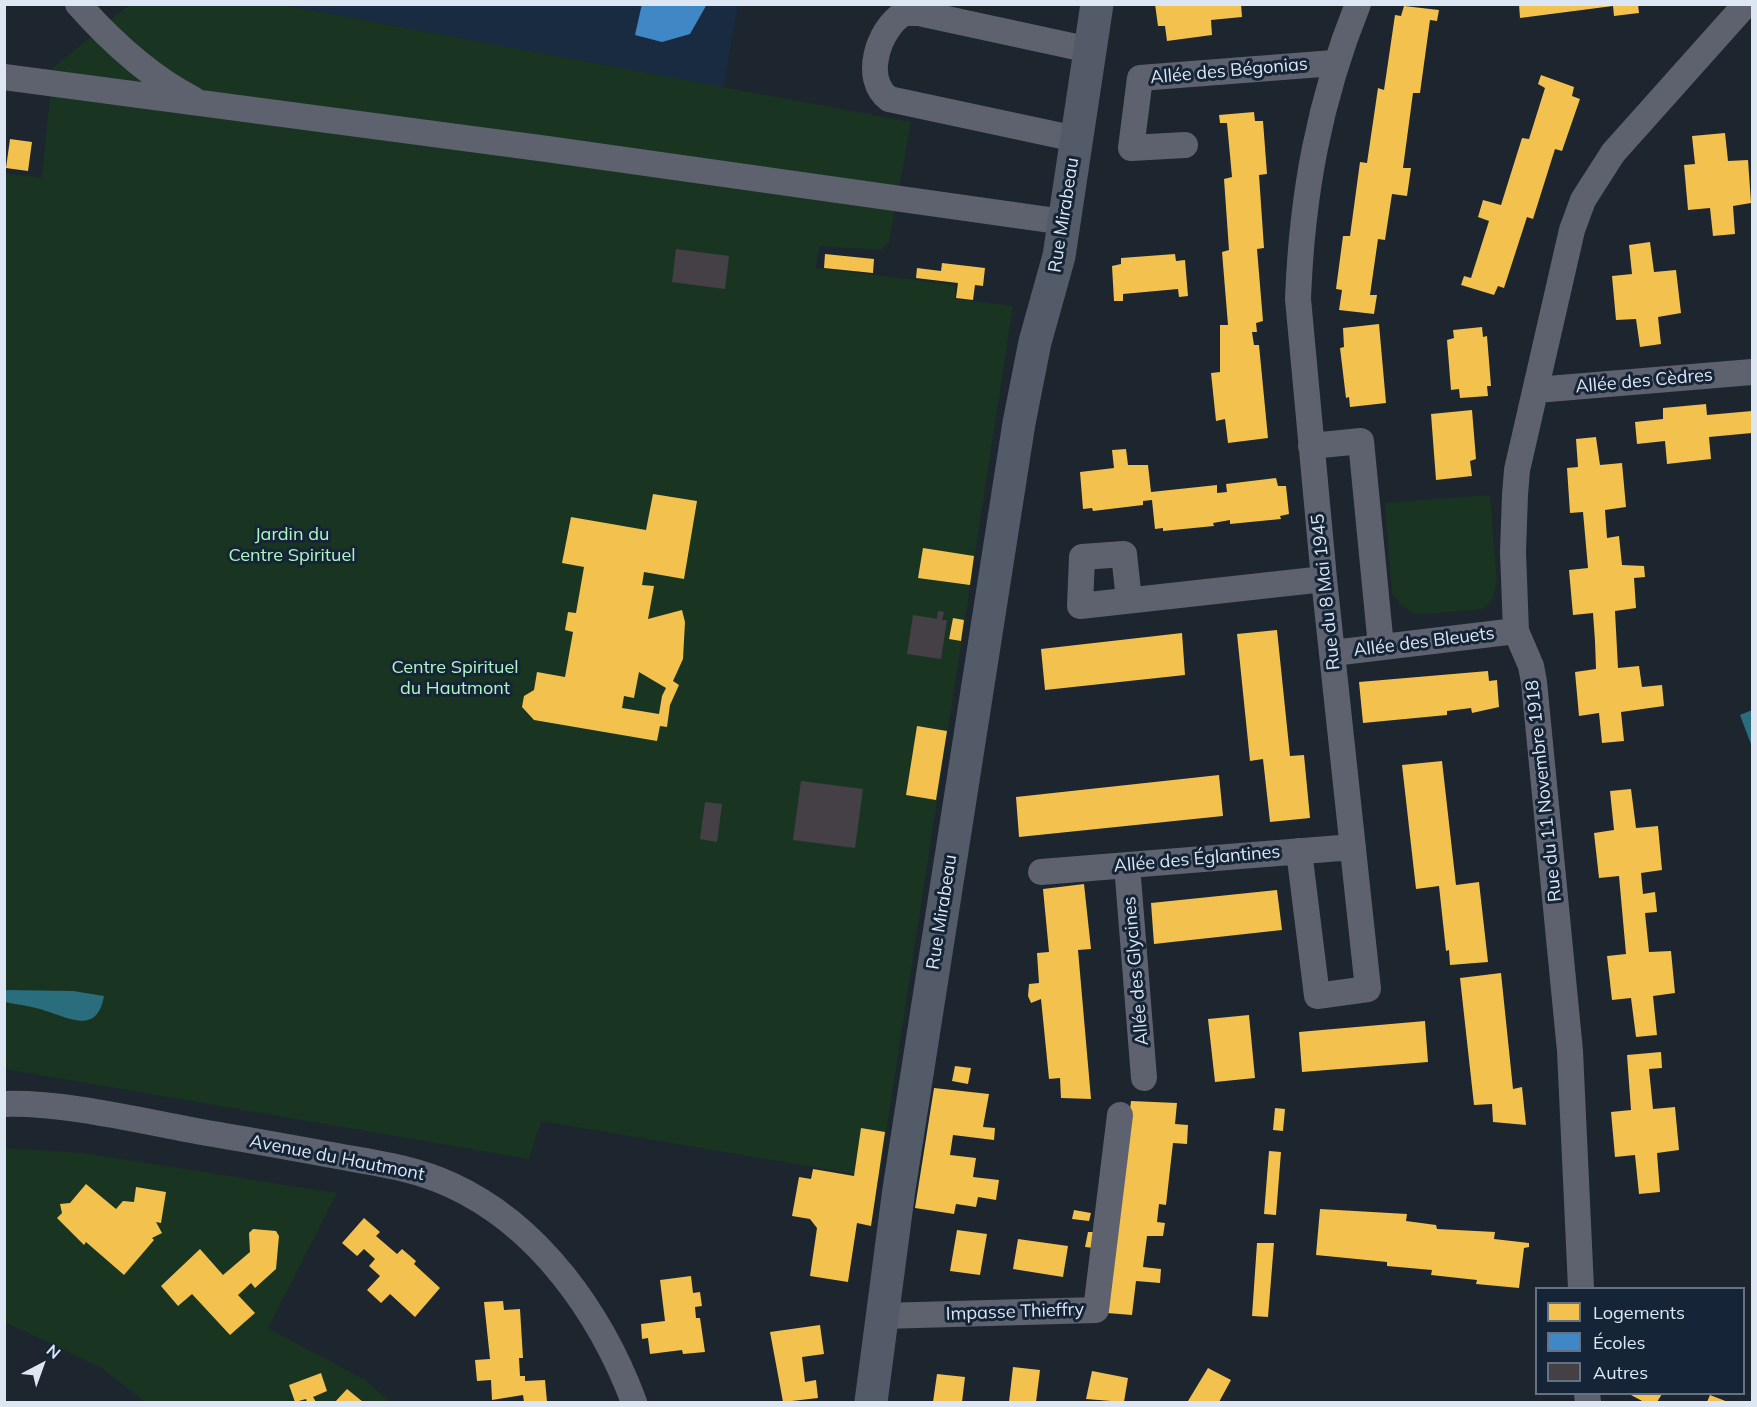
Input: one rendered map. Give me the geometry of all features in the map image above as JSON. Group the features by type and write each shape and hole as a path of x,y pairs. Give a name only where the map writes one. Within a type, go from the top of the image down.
{"main road":[{"name":"Rue Mirabeau","path":"1076,4 1080,48"},
{"name":"Rue Mirabeau","path":"871,1402 900,1178 1019,423 1035,342 1057,270 1054,221 1066,136 1080,48 1097,4"}],"street":[{"path":"78,4 145,67 171,87 201,104"},
{"name":"Rue du 8 Mai 1945","path":"1299,851 1317,996 1368,989 1324,579 1298,299 1300,253 1312,161 1334,63 1358,4"},
{"name":"Rue du 11 Novembre 1918","path":"1581,1287 1570,1052 1535,694 1531,666 1516,632 1513,552 1517,470 1572,230 1592,184 1613,153 1746,4"},
{"path":"1066,136 889,99 880,92 876,82 876,56 887,28 904,13 919,13 1080,48"},
{"name":"Allée des Bégonias","path":"1185,145 1131,148 1140,78 1334,63"},
{"path":"4,77 1054,221"},
{"name":"Allée des Cèdres","path":"1536,390 1752,372"},
{"path":"1311,446 1361,441 1381,647"},
{"path":"1129,600 1324,579"},
{"name":"Allée des Bleuets","path":"1333,653 1516,632"},
{"name":"Allée des Églantines","path":"1041,872 1353,847"},
{"name":"Allée des Glycines","path":"1127,865 1144,1078"},
{"name":"Avenue du Hautmont","path":"4,1104 58,1108 289,1147 403,1168 450,1184 482,1202 518,1230 569,1284 605,1338 633,1402"},
{"name":"Impasse Thieffry","path":"882,1316 1095,1310 1120,1115"}],"shaded area":[{"path":"282,5 738,5 723,88"},
{"path":"1752,710 1752,747 1740,715"},
{"path":"5,990 73,991 104,996 96,1016 82,1021 5,1002"}],"green space":[{"name":"Centre Spirituel du Hautmont","path":"129,5 282,5 911,122 889,242 881,250 819,246 816,268 955,285 955,299 1013,306 879,1178 541,1121 529,1159 5,1069 4,173 42,178 53,68"},
{"path":"1490,495 1497,582 1491,602 1482,609 1427,614 1413,613 1402,606 1392,593 1385,503"},
{"path":"4,1148 83,1153 337,1193 268,1328 365,1380 390,1402 145,1402 102,1368 5,1322"}],"building: Logements":[{"path":"1155,4 1241,4 1242,17 1211,20 1212,35 1167,41 1165,26 1158,26"},
{"path":"1519,4 1638,4 1639,13 1614,16 1613,6 1520,18"},
{"path":"1404,6 1439,10 1437,21 1430,20 1420,93 1413,93 1403,168 1411,168 1407,196 1392,194 1385,240 1378,239 1370,295 1377,295 1374,314 1339,310 1342,290 1336,289 1343,236 1350,236 1360,162 1367,163 1378,88 1384,90 1395,15 1401,16"},
{"path":"1541,75 1574,87 1572,96 1580,99 1562,151 1555,149 1533,219 1527,217 1504,288 1498,286 1494,295 1461,285 1464,276 1471,278 1489,221 1478,217 1483,200 1501,205 1522,138 1529,139 1545,88 1538,84"},
{"path":"1254,112 1255,121 1263,121 1267,174 1259,175 1264,248 1257,249 1263,321 1256,323 1257,332 1252,332 1254,345 1259,345 1268,438 1228,443 1225,419 1216,421 1211,373 1220,372 1220,325 1228,325 1222,252 1229,250 1224,179 1232,177 1227,123 1220,123 1219,115"},
{"path":"1725,133 1728,161 1748,160 1751,203 1733,206 1735,234 1713,236 1710,208 1688,210 1684,165 1695,164 1692,136"},
{"path":"10,139 32,142 28,171 6,168"},
{"path":"1650,242 1654,272 1676,270 1681,313 1658,317 1661,344 1640,347 1636,319 1616,320 1612,276 1632,274 1629,245"},
{"path":"825,254 874,259 873,273 824,268"},
{"path":"1175,254 1176,261 1185,260 1188,296 1179,297 1178,289 1123,294 1123,301 1114,301 1112,266 1121,264 1121,258"},
{"path":"942,263 985,268 983,286 975,285 973,300 956,298 958,283 916,278 917,268 941,271"},
{"path":"1379,324 1386,403 1350,407 1349,397 1346,398 1340,348 1344,347 1343,328"},
{"path":"1482,327 1483,337 1487,336 1491,386 1487,386 1488,396 1460,398 1459,389 1451,390 1447,340 1454,338 1453,330"},
{"path":"1706,404 1707,415 1752,411 1752,433 1709,437 1711,459 1667,464 1665,441 1637,444 1635,422 1663,419 1663,408"},
{"path":"1472,410 1476,459 1470,461 1472,476 1436,480 1431,414"},
{"path":"1596,437 1600,465 1622,463 1626,507 1605,510 1607,538 1619,536 1622,565 1644,566 1645,577 1634,578 1636,608 1615,611 1618,668 1639,666 1642,687 1662,685 1664,706 1621,712 1624,741 1602,743 1599,713 1579,716 1575,672 1596,669 1595,641 1593,613 1573,615 1569,570 1588,568 1583,512 1570,513 1567,468 1578,467 1576,439"},
{"path":"1126,449 1128,465 1148,465 1151,492 1217,485 1217,493 1227,492 1226,484 1276,478 1278,486 1286,486 1289,514 1280,516 1281,519 1230,524 1230,520 1213,523 1214,526 1163,531 1163,528 1155,529 1152,500 1143,501 1143,505 1093,511 1092,508 1083,509 1080,472 1114,468 1112,450"},
{"path":"653,494 697,501 684,579 644,572 642,585 654,586 648,619 682,610 685,622 683,659 673,681 679,685 670,705 667,727 660,726 657,741 534,720 522,707 524,696 534,690 537,672 565,677 573,632 565,630 568,612 576,613 584,567 562,563 571,517 646,530","holes":["639,672 666,688 659,714 622,708 624,696 634,698"]},
{"path":"923,548 974,556 970,585 918,578"},
{"path":"953,618 964,620 961,641 949,639"},
{"path":"1277,630 1290,756 1304,755 1310,818 1270,822 1263,759 1250,761 1237,634"},
{"path":"1182,633 1185,675 1045,690 1041,649"},
{"path":"1488,671 1489,681 1497,680 1499,707 1472,713 1471,708 1447,711 1447,715 1363,723 1359,682"},
{"path":"917,726 947,731 936,800 906,795"},
{"path":"1442,761 1456,885 1479,882 1488,962 1450,965 1449,950 1446,951 1439,886 1416,889 1402,765"},
{"path":"1219,775 1223,816 1019,837 1016,797"},
{"path":"1631,789 1636,828 1658,826 1662,870 1641,873 1643,894 1655,892 1657,912 1645,913 1649,952 1671,951 1675,993 1653,996 1657,1035 1636,1037 1631,998 1612,1000 1607,956 1626,954 1619,876 1599,878 1594,833 1614,830 1610,791"},
{"path":"1084,884 1091,949 1078,950 1091,1099 1061,1098 1060,1078 1049,1079 1041,999 1031,1003 1028,996 1029,984 1039,983 1037,953 1049,952 1043,889"},
{"path":"1277,890 1282,930 1154,944 1151,903"},
{"path":"1501,973 1513,1089 1522,1087 1526,1125 1493,1122 1492,1104 1474,1105 1460,978"},
{"path":"1249,1015 1255,1078 1215,1082 1208,1019"},
{"path":"1425,1021 1428,1062 1302,1072 1299,1032"},
{"path":"1661,1052 1662,1068 1649,1069 1653,1109 1675,1107 1679,1150 1657,1153 1660,1192 1639,1194 1635,1155 1615,1157 1611,1112 1631,1110 1627,1055"},
{"path":"955,1066 971,1068 968,1084 952,1081"},
{"path":"934,1088 989,1094 983,1127 995,1128 994,1140 953,1135 950,1155 976,1158 973,1177 999,1180 996,1200 978,1197 976,1207 956,1204 954,1214 915,1208"},
{"path":"1131,1101 1177,1103 1175,1124 1188,1125 1187,1144 1173,1143 1166,1205 1159,1204 1157,1222 1165,1223 1163,1236 1147,1236 1143,1267 1161,1269 1160,1283 1136,1281 1132,1315 1107,1313"},
{"path":"1275,1108 1285,1109 1283,1131 1273,1130"},
{"path":"861,1128 885,1132 871,1226 857,1223 848,1282 810,1276 817,1228 810,1219 792,1216 799,1177 811,1179 813,1169 854,1176"},
{"path":"1269,1151 1281,1152 1276,1215 1264,1214"},
{"path":"86,1184 116,1209 123,1201 134,1202 136,1187 166,1192 161,1223 156,1222 162,1233 152,1238 154,1240 124,1275 86,1242 84,1245 57,1218 62,1213 60,1204 70,1203"},
{"path":"1320,1209 1407,1214 1406,1221 1436,1225 1437,1229 1495,1232 1494,1239 1529,1243 1529,1247 1524,1248 1519,1288 1476,1284 1477,1280 1431,1275 1432,1270 1387,1266 1387,1262 1316,1255"},
{"path":"1074,1210 1091,1213 1089,1221 1072,1219"},
{"path":"364,1218 380,1232 376,1236 397,1254 402,1249 416,1261 414,1264 440,1288 415,1317 390,1294 381,1303 367,1290 380,1276 369,1266 375,1259 364,1249 357,1256 342,1243"},
{"path":"253,1229 276,1231 279,1236 276,1269 255,1288 251,1283 238,1295 255,1313 230,1335 192,1294 178,1306 161,1286 200,1249 223,1275 250,1252 249,1233"},
{"path":"957,1230 987,1234 980,1275 950,1271"},
{"path":"1088,1232 1097,1232 1094,1248 1085,1247"},
{"path":"1018,1239 1068,1246 1063,1277 1013,1269"},
{"path":"1257,1243 1274,1243 1268,1317 1252,1316"},
{"path":"691,1276 693,1293 700,1292 702,1306 695,1307 696,1318 700,1318 705,1352 683,1354 682,1350 650,1354 648,1338 642,1339 641,1324 665,1321 660,1280"},
{"path":"503,1301 504,1310 520,1309 523,1358 519,1358 520,1376 525,1376 525,1381 545,1380 547,1402 524,1402 523,1395 492,1400 491,1380 477,1381 475,1360 490,1359 484,1302"},
{"path":"820,1325 824,1354 802,1357 805,1382 816,1380 818,1398 783,1402 770,1332"},
{"path":"1013,1367 1040,1370 1036,1402 1009,1402"},
{"path":"1208,1368 1231,1380 1219,1402 1188,1401"},
{"path":"1092,1371 1128,1378 1124,1402 1086,1399"},
{"path":"321,1373 327,1391 313,1397 316,1402 307,1402 306,1399 295,1402 289,1385"},
{"path":"937,1374 965,1377 962,1402 933,1402"},
{"path":"347,1389 363,1402 335,1402"},
{"path":"1631,1395 1661,1395 1657,1402 1644,1402"},
{"path":"1710,1395 1728,1402 1707,1402"}],"building: Écoles":[{"path":"642,4 707,4 690,34 662,42 635,35"}],"building: Autres":[{"path":"676,249 729,256 725,289 672,282"},
{"path":"938,611 944,612 942,620 947,620 941,659 907,654 913,615 937,619"},
{"path":"801,781 863,789 855,848 793,840"},
{"path":"705,802 722,804 717,842 700,839"}],"park label":[{"name":"Jardin du Centre Spirituel","path":"292,545"}]}
